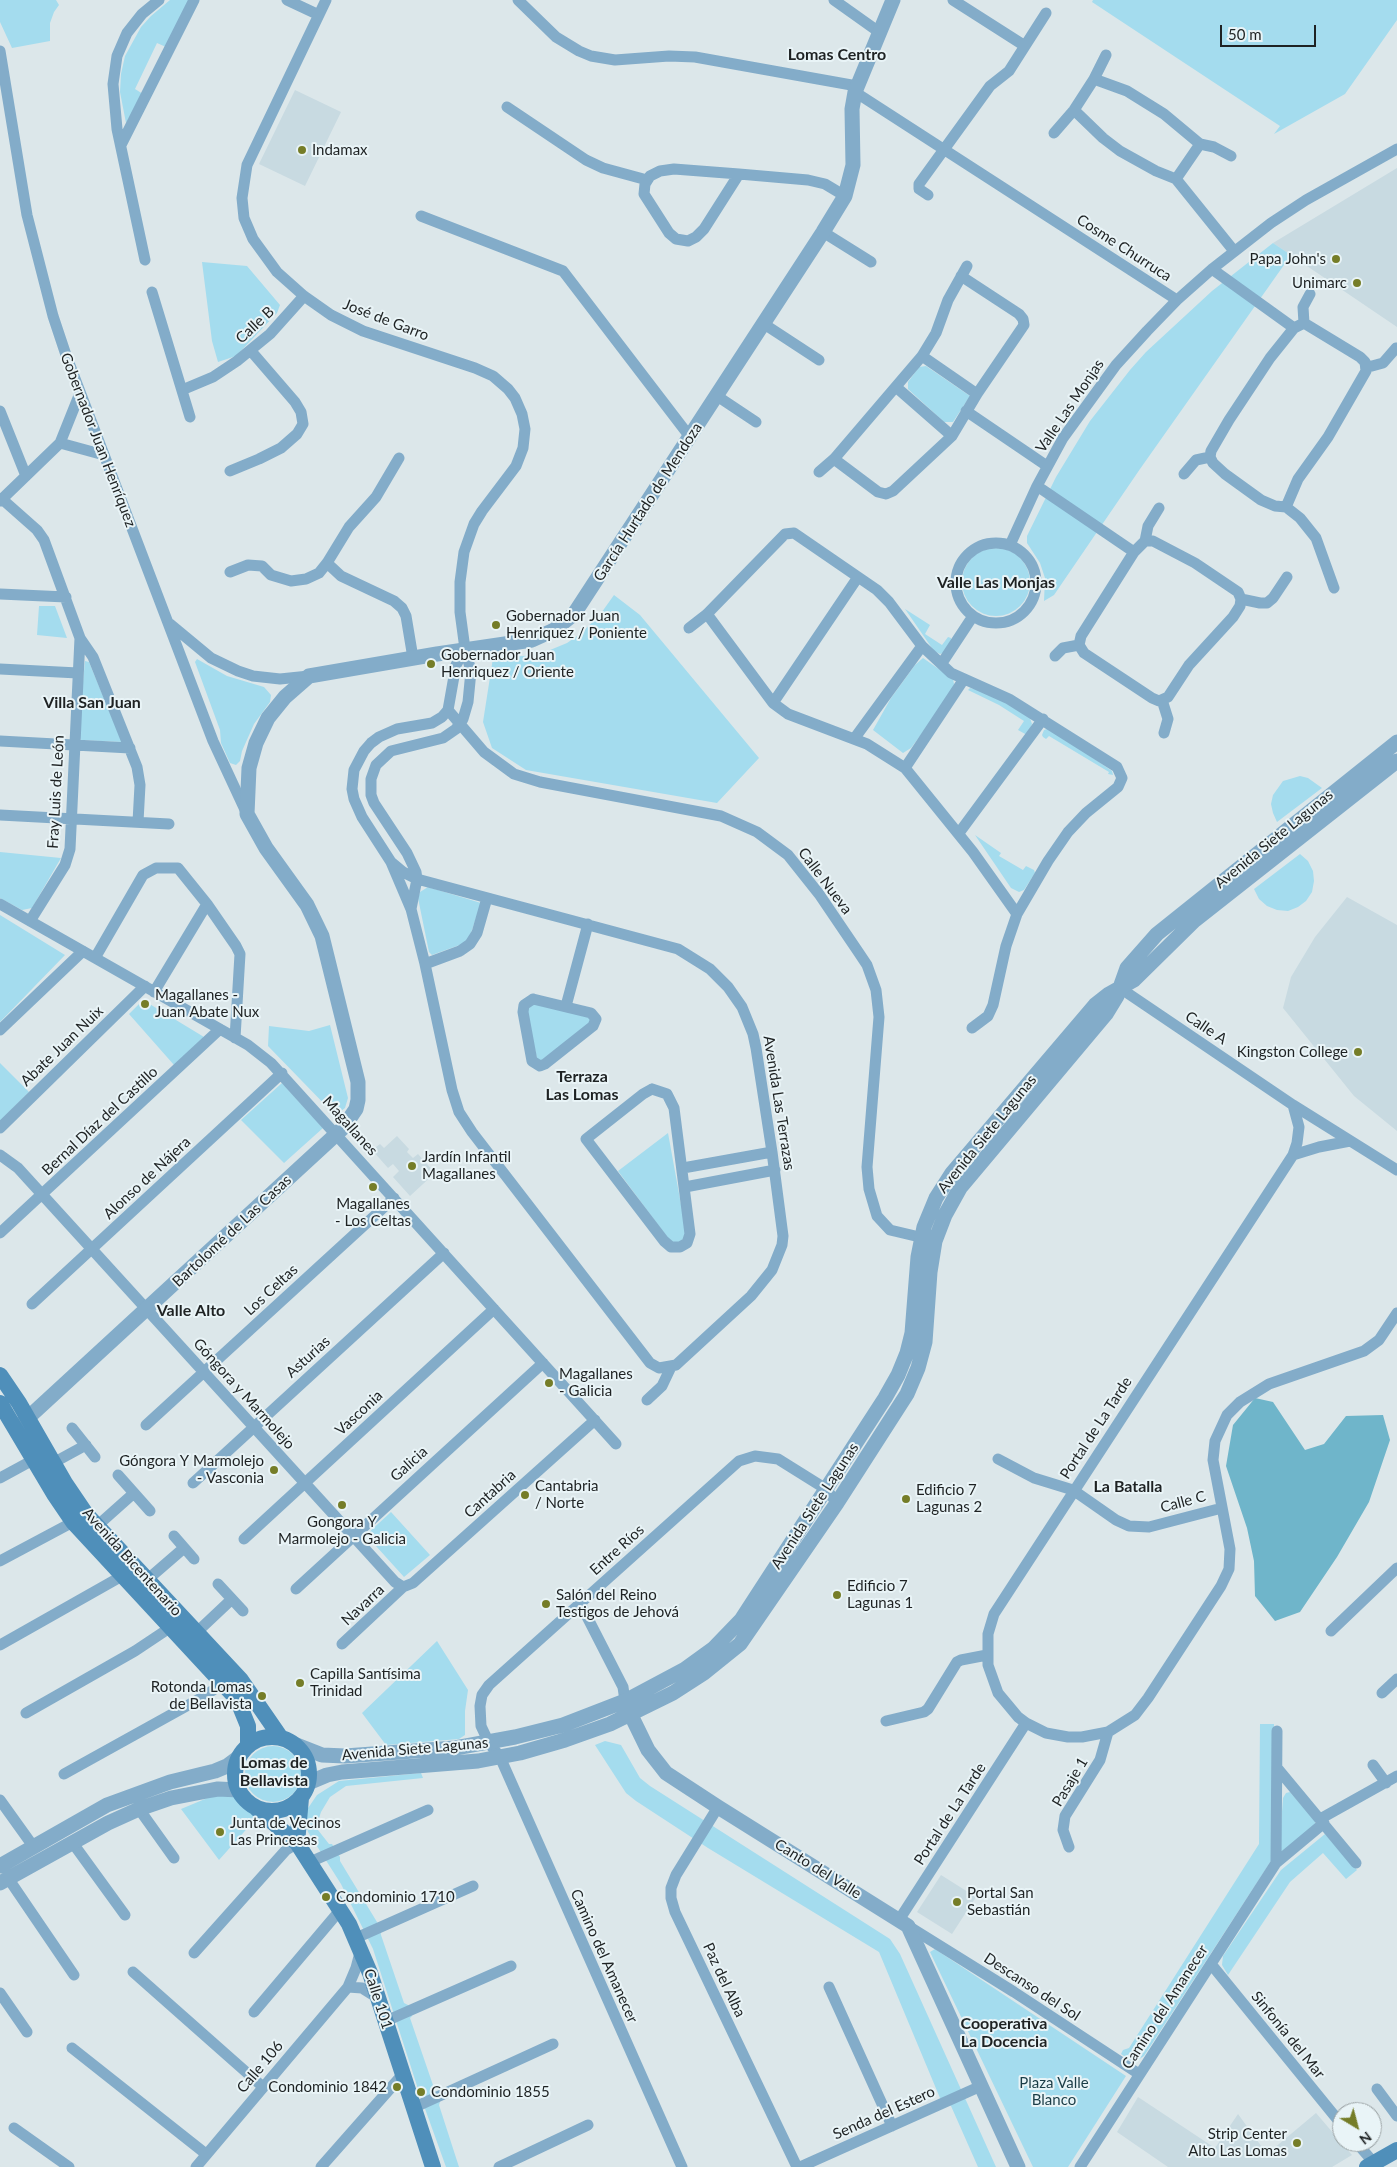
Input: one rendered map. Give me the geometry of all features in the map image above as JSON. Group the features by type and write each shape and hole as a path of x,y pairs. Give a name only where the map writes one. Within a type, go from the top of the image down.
{"main road":[{"name":"Avenida Bicentenario","path":"0,1375 22,1424 33,1460 73,1522 116,1579 170,1627 224,1683 237,1700 245,1715 249,1732 244,1751"},
{"name":"Avenida Bicentenario","path":"0,1403 22,1424 53,1463 77,1500 97,1526 241,1680 287,1741"},
{"path":"297,1843 300,1798 308,1783 309,1769 307,1762 287,1741 267,1738 244,1751 235,1770 238,1790 247,1802 257,1809 270,1812 284,1810 300,1798"},
{"name":"Calle 101","path":"257,1809 297,1843 341,1909 359,1944 386,2021 432,2167"},
{"path":"1371,2165 1397,2150"}],"street":[{"path":"145,260 121,145 114,99 114,69 121,44 134,23 159,0"},
{"path":"121,145 194,0"},
{"path":"287,0 319,15"},
{"name":"José de Garro","path":"326,0 252,153 242,188 244,218 253,239 272,266 304,296 331,316 363,331 493,376 508,389 520,408 525,429 520,457 510,475 482,510 471,531 464,552 459,597 465,649"},
{"path":"834,0 879,32"},
{"name":"García Hurtado de Mendoza","path":"168,622 190,643 211,658 238,671 274,679 309,676 465,649 524,642 540,638 554,630 574,614 764,324 845,196 852,165 852,109 856,89 893,0"},
{"path":"955,0 1025,46"},
{"name":"Cosme Churruca","path":"525,2 567,45 591,56 615,60 669,56 695,58 856,89 943,149 1177,300 1234,251 1306,200 1397,149"},
{"path":"928,195 919,189 918,185 990,86 1009,70 1046,13"},
{"name":"Gobernador Juan Henríquez","path":"0,51 34,245 53,316 80,393 213,741 247,814 266,848 307,905 322,936 359,1091 352,1117 337,1134"},
{"path":"1054,132 1074,110 1094,79 1106,55"},
{"path":"1094,79 1127,91 1176,124 1200,144 1214,147 1231,156"},
{"path":"507,107 586,160 603,168 647,180"},
{"path":"1074,110 1103,138 1120,151 1150,168 1176,179 1234,251"},
{"path":"1176,179 1200,144"},
{"path":"739,174 704,230 696,237 684,241 676,239 669,233 648,202 644,189 647,180 655,173 667,169 739,174 817,182 836,189 845,196"},
{"path":"421,216 563,271 690,437"},
{"path":"823,232 872,262"},
{"path":"1212,269 1299,326 1360,357 1366,366 1365,375 1333,429 1298,480 1286,507"},
{"path":"819,472 834,458 922,356 936,333 948,300 964,271 1020,314 1024,322 1022,330 977,394 952,436 893,491 886,494 878,492 834,458"},
{"path":"152,292 190,417"},
{"path":"1210,457 1216,443 1248,390 1299,326 1303,307 1310,294"},
{"name":"Calle B","path":"182,390 223,371 270,334 304,296"},
{"name":"Valle Las Monjas","path":"1010,545 1047,466 1086,404 1116,365 1177,300"},
{"path":"764,324 819,360"},
{"path":"1366,366 1383,363 1396,348"},
{"path":"230,471 281,448 297,434 303,424 299,407 250,350"},
{"path":"922,356 977,394"},
{"path":"896,387 952,436"},
{"path":"1,500 60,443 80,393"},
{"path":"717,396 756,422"},
{"path":"0,411 26,476"},
{"path":"966,412 1047,466"},
{"path":"60,443 104,455"},
{"path":"1184,474 1196,460 1210,457"},
{"path":"1210,457 1225,474 1261,500 1275,506 1286,507 1300,518 1316,538 1334,588"},
{"path":"230,572 248,565 262,566 278,578 298,580 314,576 327,563 340,538 376,497 399,458"},
{"path":"1037,486 1134,552"},
{"name":"Fray Luis de León","path":"1,500 40,535 66,597 80,638 68,858 30,921"},
{"path":"1145,541 1153,541 1195,563 1238,592 1241,599 1240,606 1233,617 1188,665 1168,697 1162,700 1155,700 1144,693 1084,653 1079,645 1081,636 1134,552 1145,541 1148,526 1159,508"},
{"path":"689,628 707,614 788,533 797,535 858,577 890,602 922,646 952,673 1009,699 1117,767 1122,778 1118,787 1086,813 1060,842 1018,914 1006,946 994,1005 988,1016 972,1028"},
{"path":"993,542 1010,545 1024,553 1033,566 1036,582 1034,598 1024,611 1003,622 987,622 973,616 966,610 957,594 956,576 963,560 976,548 993,542"},
{"path":"327,563 341,576 394,601 402,608 406,616 413,658"},
{"path":"773,703 858,577"},
{"path":"1241,599 1260,604 1267,603 1273,598 1287,577"},
{"path":"0,594 66,597"},
{"path":"707,614 773,703 788,714 880,751 906,768 959,833 1018,914"},
{"path":"942,663 973,616"},
{"path":"80,638 93,657 130,748 139,778 138,822"},
{"path":"1055,656 1063,648 1079,645"},
{"path":"854,739 922,646"},
{"path":"448,710 456,665 465,649"},
{"path":"417,879 407,853 374,803 370,787 373,772 380,759 391,751 443,738 460,724 467,708 470,679 470,664 465,649"},
{"path":"0,669 78,673"},
{"path":"247,814 249,768 261,730 281,702 309,676"},
{"path":"906,768 964,680"},
{"path":"1162,700 1168,719 1164,733"},
{"name":"Calle Nueva","path":"448,710 484,752 514,774 540,782 722,816 767,838 797,866 859,953 870,971 876,990 879,1017 867,1167 869,1189 877,1216 890,1230 928,1239"},
{"name":"Avenida Las Terrazas","path":"448,710 442,717 432,723 397,729 379,737 364,751 356,765 352,780 354,799 362,817 391,862 411,909 425,964 452,1090 459,1112 650,1363 659,1368 671,1367"},
{"path":"959,833 1043,719"},
{"path":"0,741 130,748"},
{"name":"Avenida Siete Lagunas","path":"287,1741 312,1753 333,1756 455,1748 489,1743 628,1708 700,1659 729,1635 741,1620 878,1409 898,1374 910,1344 928,1239 945,1216 960,1188 1106,1014 1120,988 1123,976 1134,959 1172,920 1397,742"},
{"name":"Avenida Siete Lagunas","path":"1120,988 1139,975 1195,920 1397,760"},
{"path":"0,815 169,824"},
{"name":"Avenida Las Terrazas","path":"391,862 403,872 417,879 678,949 710,969 728,987 742,1007 753,1034 775,1170 783,1236 780,1254 772,1270 739,1308 671,1367 662,1386 648,1400"},
{"path":"95,958 143,875 156,868 178,868 207,904 240,954 235,1038"},
{"name":"Avenida Las Terrazas","path":"411,909 417,879"},
{"path":"425,964 460,951 470,944 477,933 487,898"},
{"name":"Magallanes","path":"0,904 260,1053 282,1073 616,1444"},
{"name":"Abate Juan Nuix","path":"0,1128 150,989 207,904"},
{"path":"566,1006 588,924"},
{"path":"0,1030 83,952"},
{"name":"Calle A","path":"1120,988 1293,1105 1350,1141"},
{"path":"533,998 566,1006 593,1014 596,1019 595,1024 545,1064 537,1065 531,1058 523,1012 524,1005 533,998"},
{"name":"Bernal Díaz del Castillo","path":"0,1233 220,1029"},
{"name":"Alonso de Nájera","path":"32,1304 282,1073"},
{"path":"652,1090 662,1091 673,1102 685,1187 690,1234 684,1246 671,1247 664,1241 586,1140 643,1094 652,1090"},
{"name":"Portal de La Tarde","path":"1293,1105 1299,1127 1293,1155 994,1614 988,1634 986,1655 990,1675 998,1693 1010,1710 1026,1723 1046,1733 1068,1737 1082,1737 1108,1732 1126,1721 1142,1706 1226,1578 1230,1560 1230,1549 1214,1470 1213,1450 1221,1424 1232,1408 1269,1384 1364,1351 1379,1340 1397,1313"},
{"name":"Bartolomé de Las Casas","path":"22,1424 337,1134"},
{"path":"1293,1155 1319,1147 1350,1141 1397,1170"},
{"path":"683,1168 772,1152"},
{"name":"Góngora y Marmolejo","path":"0,1155 18,1168 43,1194 397,1585 403,1587"},
{"path":"685,1187 775,1170"},
{"name":"Los Celtas","path":"146,1425 394,1198"},
{"name":"Avenida Siete Lagunas","path":"308,1783 342,1772 447,1764 500,1757 565,1740 628,1708 684,1686 704,1673 740,1644 893,1418 913,1381 925,1342 930,1272 928,1239"},
{"name":"Asturias","path":"192,1483 444,1253"},
{"name":"Vasconia","path":"244,1539 494,1308"},
{"name":"Galicia","path":"296,1589 543,1363"},
{"path":"878,1409 893,1418"},
{"name":"Cantabria","path":"403,1587 413,1583 595,1420"},
{"path":"72,1428 96,1457"},
{"path":"53,1463 86,1445"},
{"name":"Entre Ríos","path":"500,1757 489,1743 481,1726 482,1695 489,1685 739,1461 755,1456 778,1460 826,1489 837,1503"},
{"name":"Calle C","path":"998,1459 1034,1478 1073,1490 1116,1520 1136,1527 1149,1526 1222,1508"},
{"path":"0,1478 33,1460"},
{"path":"118,1475 150,1511"},
{"path":"97,1526 134,1493"},
{"path":"0,1561 73,1522"},
{"path":"174,1536 194,1559"},
{"path":"147,1580 184,1548"},
{"path":"1331,1632 1397,1568"},
{"path":"0,1645 116,1579"},
{"path":"218,1584 243,1611"},
{"name":"Navarra","path":"342,1644 403,1587"},
{"path":"196,1632 232,1599"},
{"name":"Canto del Valle","path":"580,1603 623,1687 628,1708 648,1750 666,1773 904,1923"},
{"path":"26,1713 148,1643 170,1627"},
{"path":"886,1721 924,1712 957,1662 986,1655"},
{"path":"1382,1693 1397,1679"},
{"path":"64,1774 201,1698 224,1683"},
{"name":"Portal de La Tarde","path":"904,1923 1026,1723"},
{"path":"1276,1863 1278,1731"},
{"name":"Pasaje 1","path":"1069,1847 1063,1830 1065,1816 1098,1764 1104,1750 1108,1732"},
{"path":"3,1876 33,1846 107,1805 154,1787 215,1771 227,1766 244,1751"},
{"name":"Camino del Amanecer","path":"500,1757 682,2167"},
{"path":"1373,1764 1386,1783"},
{"path":"1278,1769 1356,1863"},
{"name":"Camino del Amanecer","path":"1080,2167 1276,1863 1322,1821 1397,1776"},
{"path":"3,1876 139,1809 171,1798 207,1791 218,1789 238,1790"},
{"path":"0,1800 33,1846"},
{"name":"Paz del Alba","path":"718,1807 676,1875 671,1888 671,1898 676,1912 799,2167"},
{"path":"139,1809 174,1858"},
{"path":"310,1862 428,1810"},
{"path":"72,1842 125,1916"},
{"path":"194,1953 286,1850 297,1843"},
{"path":"3,1876 74,1975"},
{"path":"359,1944 473,1886"},
{"path":"254,2012 341,1909"},
{"path":"904,1923 1018,2167"},
{"name":"Descanso del Sol","path":"904,1923 1139,2074"},
{"name":"Calle 106","path":"196,2167 348,1987 356,1968 359,1944"},
{"name":"Sinfonía del Mar","path":"1210,1964 1332,2113"},
{"path":"386,2021 511,1966"},
{"path":"133,1972 263,2087"},
{"path":"348,1987 362,1988 378,1999"},
{"path":"829,1987 892,2126"},
{"path":"0,1993 27,2032"},
{"path":"413,2108 553,2044"},
{"path":"72,2048 206,2154"},
{"path":"321,2167 402,2074"},
{"name":"Senda del Estero","path":"799,2167 981,2086"},
{"path":"1377,2089 1397,2116"},
{"path":"499,2167 588,2125"},
{"path":"14,2128 69,2167"},
{"path":"1363,2152 1371,2165"}],"shaded area":[{"path":"295,90 341,112 305,186 259,164"},
{"path":"1397,168 1397,327 1273,243"},
{"name":"Kingston College","path":"1347,897 1397,925 1397,1131 1354,1096 1283,1008 1291,977 1315,937"},
{"name":"Jardín Infantil Magallanes","path":"397,1136 409,1149 407,1152 413,1158 418,1154 435,1173 410,1196 393,1177 399,1171 393,1164 388,1168 372,1150 380,1144 384,1148"},
{"path":"1255,1398 1273,1402 1305,1450 1324,1444 1346,1416 1383,1415 1390,1440 1369,1502 1337,1557 1300,1612 1275,1621 1255,1596 1254,1561 1247,1528 1226,1466 1233,1425"},
{"name":"Portal San Sebastián","path":"941,1875 976,1897 952,1934 917,1912"},
{"path":"1138,2097 1215,2148 1238,2114 1267,2154 1316,2113 1332,2132 1332,2152 1349,2152 1352,2155 1332,2167 1168,2167 1117,2132"}],"green space":[{"path":"0,0 56,0 59,5 50,23 50,41 12,48 0,22"},
{"path":"170,0 189,0 166,47 157,43 135,89 143,94 126,123 120,92 125,56 141,27"},
{"path":"1093,0 1397,0 1397,20 1345,94 1274,134 1280,126 1092,2"},
{"path":"1273,243 1291,255 1140,469 1054,595 1044,601 1045,578 1040,563 1027,543 1027,536 1056,477 1090,421 1146,352 1212,291"},
{"path":"202,262 247,266 280,305 277,313 236,356 218,362 212,341"},
{"path":"926,366 970,396 953,422 944,422 908,389 908,382 919,367"},
{"path":"996,548 1009,551 1020,558 1027,569 1030,582 1027,595 1020,606 1009,613 996,616 983,613 972,606 965,595 962,582 965,569 972,558 983,551"},
{"path":"614,595 640,615 759,758 717,803 526,770 492,748 483,722 493,658 538,655 567,643 580,634 599,616"},
{"path":"39,606 55,606 67,638 37,635"},
{"path":"905,609 930,625 925,634 942,645 948,637 951,638 943,653 940,654 934,651"},
{"path":"923,658 953,679 954,684 926,728 911,748 903,753 873,730 891,698 915,665"},
{"path":"197,659 227,676 264,687 271,695 270,702 254,724 242,751 240,761 236,765 230,763 221,743 220,730 195,662"},
{"path":"85,661 89,662 122,742 81,740 78,734"},
{"path":"970,688 1011,704 1030,718 1032,724 1027,735 1018,730 1024,721 999,705 968,690"},
{"path":"1050,728 1112,771 1113,775 1108,774 1109,772 1049,736 1046,739 1043,737 1044,730"},
{"path":"1300,776 1308,778 1322,788 1277,822 1271,804 1273,795 1283,781"},
{"path":"975,835 1001,853 999,856 1023,870 1026,866 1034,870 1035,873 1024,890 1019,892 1011,888"},
{"path":"0,852 61,858 32,908 22,910 0,898"},
{"path":"1300,854 1308,861 1313,871 1312,892 1306,901 1288,911 1277,910 1267,906 1259,899 1254,889"},
{"path":"428,887 481,903 468,942 432,955 429,952 418,898 420,892"},
{"path":"0,915 65,955 0,1022"},
{"path":"143,1000 204,1037 174,1065 129,1014"},
{"path":"531,1003 592,1018 593,1021 538,1063 526,1009"},
{"path":"330,1025 348,1098 345,1108 337,1114 334,1114 268,1046 269,1026 309,1031"},
{"path":"0,1063 29,1092 0,1121"},
{"path":"282,1083 323,1128 284,1163 241,1120"},
{"path":"668,1133 686,1232 682,1241 676,1243 670,1241 618,1171"},
{"path":"391,1512 430,1555 404,1577 366,1535"},
{"path":"437,1641 468,1690 465,1711 465,1735 459,1739 386,1745 362,1713"},
{"path":"1260,1724 1274,1724 1273,1858 1144,2056 1138,2060 1130,2060 1121,2054 1123,2050 1129,2048 1259,1844"},
{"path":"605,1741 621,1745 640,1778 650,1786 890,1939 900,1954 996,2167 978,2167 951,2106 940,2098 879,1952 708,1848 636,1801 626,1793 595,1745"},
{"path":"267,1746 279,1746 293,1754 301,1768 299,1785 293,1794 279,1802 267,1802 257,1797 250,1790 245,1780 245,1768 250,1758 257,1751"},
{"path":"421,1773 423,1778 346,1786 330,1797 321,1812 317,1824 318,1830 329,1844 332,1844 340,1857 340,1861 380,1927 404,2003 408,2005 412,2016 410,2018 440,2102 439,2105 459,2167 446,2167 419,2092 373,1949 341,1884 308,1832 304,1814 317,1795 339,1781"},
{"path":"1290,1792 1315,1821 1315,1824 1282,1854 1279,1853 1283,1798 1286,1793"},
{"path":"217,1794 235,1794 254,1813 252,1823 219,1860 181,1809"},
{"path":"1325,1834 1357,1870 1346,1879 1323,1853 1290,1882 1228,1975 1222,1965 1223,1956 1281,1870"},
{"name":"Plaza Valle Blanco","path":"935,1949 1126,2076 1068,2167 1033,2167 930,1952"}],"place":[{"name":"Indamax","path":"302,150"},
{"name":"Papa John's","path":"1336,259"},
{"name":"Unimarc","path":"1357,283"},
{"name":"Gobernador Juan Henriquez / Poniente","path":"496,625"},
{"name":"Gobernador Juan Henriquez / Oriente","path":"431,664"},
{"name":"Magallanes - Juan Abate Nux","path":"145,1004"},
{"name":"Kingston College","path":"1358,1052"},
{"name":"Jardín Infantil Magallanes","path":"412,1166"},
{"name":"Magallanes - Los Celtas","path":"373,1187"},
{"name":"Magallanes - Galicia","path":"549,1383"},
{"name":"Góngora Y Marmolejo - Vasconia","path":"274,1470"},
{"name":"Cantabria / Norte","path":"525,1495"},
{"name":"Edificio 7 Lagunas 2","path":"906,1499"},
{"name":"Gongora Y Marmolejo - Galicia","path":"342,1505"},
{"name":"Edificio 7 Lagunas 1","path":"837,1595"},
{"name":"Salón del Reino Testigos de Jehová","path":"546,1604"},
{"name":"Capilla Santísima Trinidad","path":"300,1683"},
{"name":"Rotonda Lomas de Bellavista","path":"262,1696"},
{"name":"Junta de Vecinos Las Princesas","path":"220,1832"},
{"name":"Condominio 1710","path":"326,1897"},
{"name":"Portal San Sebastián","path":"957,1902"},
{"name":"Condominio 1842","path":"397,2087"},
{"name":"Condominio 1855","path":"421,2092"},
{"name":"Strip Center Alto Las Lomas","path":"1297,2143"}],"district":[{"name":"Lomas Centro","path":"837,55"},
{"name":"Valle Las Monjas","path":"996,583"},
{"name":"Villa San Juan","path":"92,703"},
{"name":"Terraza Las Lomas","path":"582,1086"},
{"name":"Valle Alto","path":"191,1311"},
{"name":"La Batalla","path":"1128,1487"},
{"name":"Lomas de Bellavista","path":"274,1772"},
{"name":"Cooperativa La Docencia","path":"1004,2033"}]}
